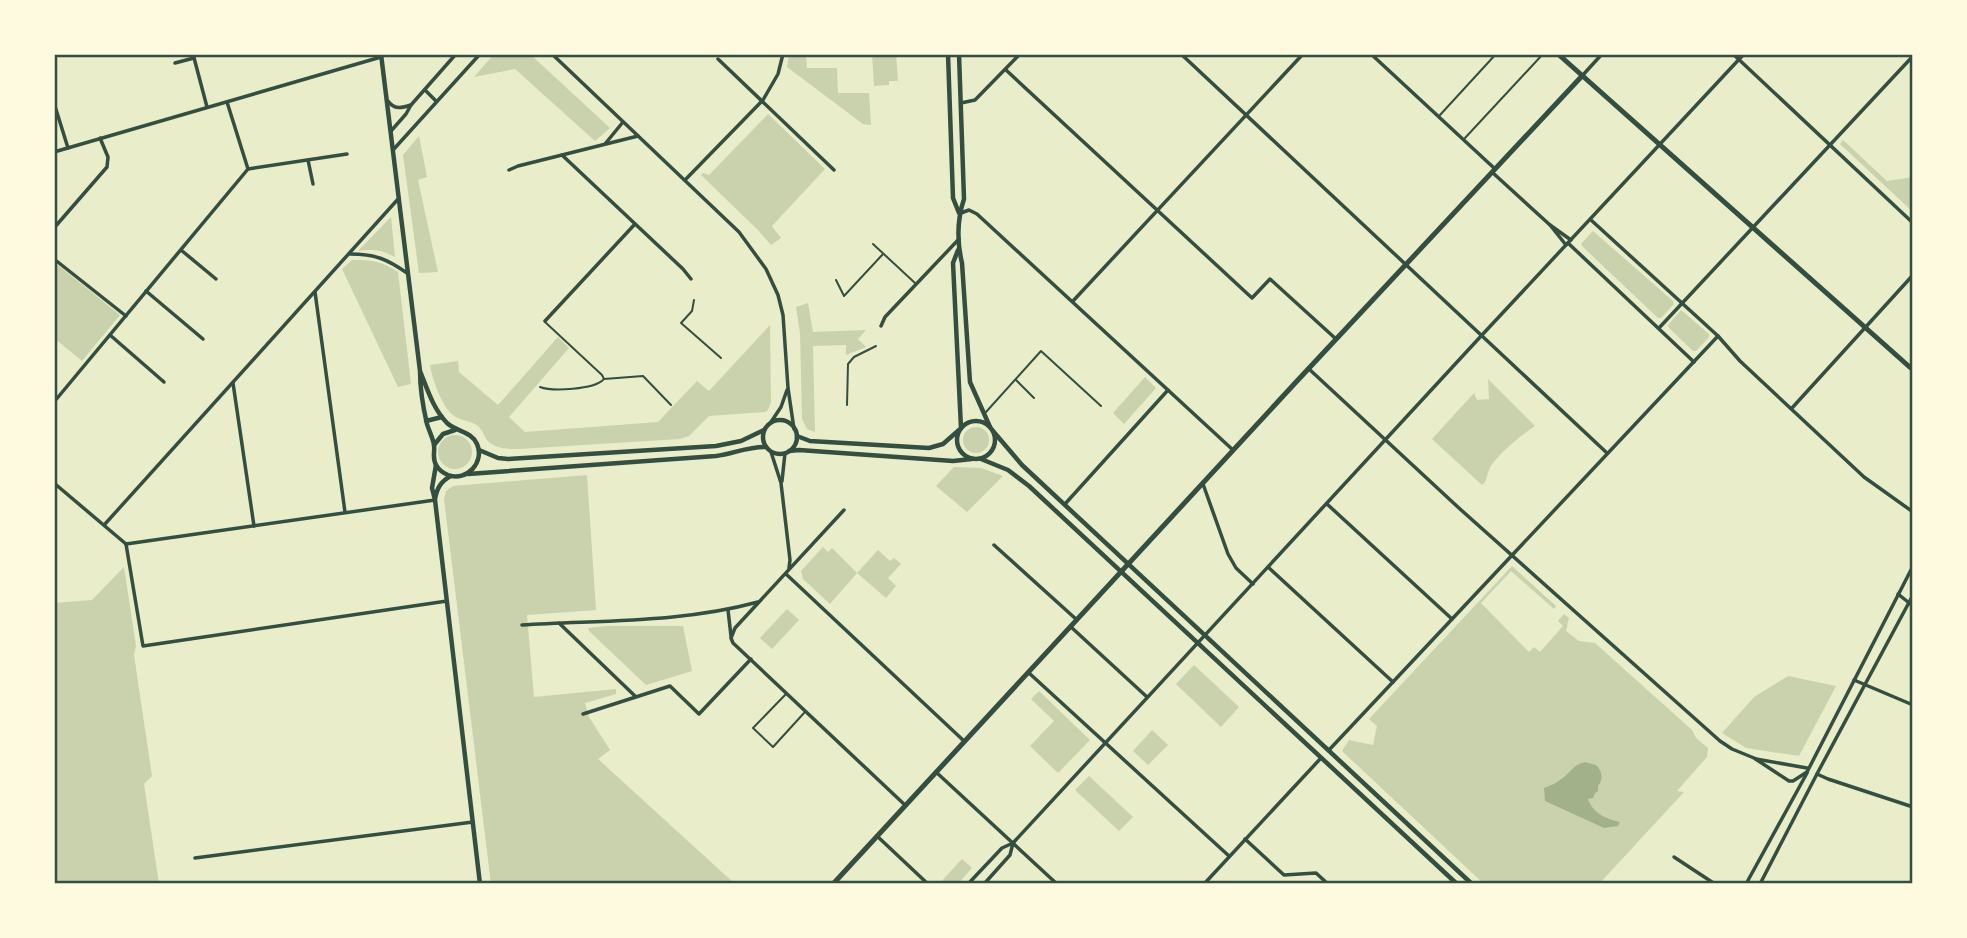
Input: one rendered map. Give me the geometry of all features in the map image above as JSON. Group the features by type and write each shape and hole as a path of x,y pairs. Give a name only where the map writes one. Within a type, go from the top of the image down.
{"main road":[{"path":"1558,54 1913,370"},
{"path":"833,884 1582,76"}],"street":[{"path":"391,131 456,54"},
{"path":"393,150 480,54"},
{"path":"552,54 739,232 766,269 778,295 783,315 788,388 797,436 795,445 787,452 781,483"},
{"path":"685,180 762,100 778,74 783,54"},
{"path":"948,54 953,198 959,215"},
{"path":"958,54 964,199 959,215 958,249 953,263 960,429 957,435 958,448 966,457 972,459"},
{"path":"950,103 975,100 1020,54"},
{"path":"1181,54 1607,453"},
{"path":"1073,302 1303,54"},
{"path":"1371,54 1464,139 1549,225 1694,362"},
{"path":"1582,76 1602,54"},
{"path":"1733,54 1913,223"},
{"path":"968,884 1002,848 1013,843 1744,54"},
{"path":"175,63 193,56 207,107"},
{"path":"54,152 381,56 419,386 434,445 433,459 440,470 451,476"},
{"path":"1659,328 1913,56"},
{"path":"718,59 834,170"},
{"path":"1006,70 1252,299 1270,279 1336,339"},
{"path":"425,90 436,101"},
{"path":"386,96 392,106 397,108 411,105"},
{"path":"227,102 248,169"},
{"path":"54,103 68,148"},
{"path":"603,146 623,122"},
{"path":"509,170 638,136"},
{"path":"54,228 107,167 108,157 100,138"},
{"path":"54,402 248,169 346,154"},
{"path":"562,155 691,279"},
{"path":"308,160 313,184"},
{"path":"104,525 399,198"},
{"path":"959,215 969,210 977,214 1233,450"},
{"path":"1590,220 1683,303 1740,361 1874,486 1913,512"},
{"path":"545,321 635,224"},
{"path":"881,326 885,317 959,239"},
{"path":"958,249 962,263 968,372 983,416 995,437 993,448 981,459"},
{"path":"181,250 216,279"},
{"path":"350,254 368,254 383,258 407,272"},
{"path":"54,258 126,316"},
{"path":"1792,409 1913,275"},
{"path":"146,291 203,339"},
{"path":"315,292 345,512"},
{"path":"110,335 164,382"},
{"path":"1207,883 1229,856 1718,336"},
{"path":"1309,369 1460,509 1710,733 1732,749 1754,758 1807,770 1812,777 1817,773"},
{"path":"419,371 442,417 456,430 471,436 476,442 479,450 477,464 467,474"},
{"path":"233,383 254,526"},
{"path":"479,450 508,459 708,447 741,442 764,430 771,422 788,388"},
{"path":"1065,504 1168,390"},
{"path":"426,421 442,417"},
{"path":"771,422 782,420 794,429"},
{"path":"797,436 810,442 929,448 943,444 972,421 985,423 1022,465 1472,884"},
{"path":"434,445 443,434 456,430"},
{"path":"764,430 766,447 771,452 781,483 790,560 786,573"},
{"path":"435,500 441,483 451,476 716,456 757,446 766,447"},
{"path":"771,452 799,450 953,461 981,459 1004,468 1018,477 1122,572 1457,884"},
{"path":"436,465 432,488 448,601 480,884"},
{"path":"54,483 126,544 143,646 448,601"},
{"path":"1203,483 1228,554 1236,568 1253,584"},
{"path":"126,544 435,500"},
{"path":"1326,504 1452,619"},
{"path":"731,638 735,628 844,510"},
{"path":"994,545 1077,620"},
{"path":"1746,884 1913,565"},
{"path":"1268,567 1392,682"},
{"path":"786,573 964,741"},
{"path":"1898,594 1911,605"},
{"path":"1760,884 1817,773 1911,605 1913,595"},
{"path":"522,625 667,618 728,610 760,601"},
{"path":"728,610 733,643 905,805"},
{"path":"559,623 635,696"},
{"path":"1070,627 1147,697"},
{"path":"583,714 670,686 699,714 751,659"},
{"path":"1029,672 1229,856"},
{"path":"1853,679 1913,705"},
{"path":"1754,758 1789,781 1815,767 1817,773 1828,779 1913,807"},
{"path":"936,772 1057,884"},
{"path":"195,858 473,822"},
{"path":"877,836 928,884"},
{"path":"1245,839 1284,875 1316,873 1328,884"},
{"path":"984,884 1010,855 1013,843"},
{"path":"1674,857 1715,884"}],"lane":[{"path":"1438,116 1496,54"},
{"path":"1464,139 1544,54"},
{"path":"873,244 916,284"},
{"path":"836,280 844,296 883,254"},
{"path":"694,300 692,311 681,323 721,358"},
{"path":"545,321 604,379"},
{"path":"846,405 848,364 854,356 876,346"},
{"path":"983,416 1041,351 1101,405"},
{"path":"540,387 548,390 595,386 604,379 643,376 671,405"},
{"path":"1015,380 1034,398"},
{"path":"786,693 753,728 773,747 806,711"}],"shaded area":[{"path":"494,54 530,54 610,128 595,141 515,69 474,77"},
{"path":"789,54 806,54 807,68 837,68 838,93 869,93 871,125 863,124 787,67"},
{"path":"872,54 896,54 898,81 874,86"},
{"path":"768,114 825,169 772,226 781,238 771,245 701,175 709,175"},
{"path":"419,136 427,177 418,180 438,272 419,273 403,155"},
{"path":"1843,140 1887,181 1913,177 1913,212 1840,144"},
{"path":"391,217 395,257 377,251 358,251"},
{"path":"1593,231 1673,301 1674,304 1661,318 1582,246"},
{"path":"352,260 376,262 398,272 411,384 398,387 342,269"},
{"path":"54,262 120,315 82,361 54,338"},
{"path":"808,303 813,332 866,330 858,339 866,347 846,355 846,345 813,346 815,432 807,429 802,419 800,333 796,307"},
{"path":"1681,310 1709,334 1696,351 1669,328 1668,325"},
{"path":"770,325 771,402 768,410 709,416 689,436 680,439 519,449 498,447 487,440 478,426 456,417 449,411 438,392 430,365 458,361 459,372 498,405 558,337 569,348 509,417 525,432 658,422 697,381 709,391"},
{"path":"1145,377 1156,388 1124,424 1113,413"},
{"path":"1488,379 1535,426 1497,459 1482,485 1432,439 1474,393 1477,400 1489,399"},
{"path":"976,427 985,431 989,440 985,449 976,453 967,449 963,440 967,431"},
{"path":"455,435 467,440 472,452 467,464 455,469 443,464 438,452 443,440"},
{"path":"954,467 981,468 1003,476 967,512 936,486"},
{"path":"587,475 596,610 527,615 534,697 616,689 616,694 585,703 589,717 610,750 598,759 735,884 491,884 444,499 446,491 453,486"},
{"path":"823,547 828,552 832,548 857,573 830,604 803,579 801,571"},
{"path":"878,550 890,561 894,558 901,564 888,578 896,586 886,598 857,573"},
{"path":"1512,566 1556,606 1554,609 1511,571 1481,603 1529,652 1534,647 1540,652 1563,626 1558,621 1564,614 1569,618 1566,631 1579,641 1595,643 1692,730 1696,738 1708,748 1707,757 1677,791 1684,792 1599,884 1484,884 1342,751 1349,740 1373,745 1377,726 1369,719"},
{"path":"124,567 152,776 144,784 159,884 54,884 54,603 92,600"},
{"path":"787,609 799,620 772,649 760,638"},
{"path":"683,626 692,671 646,685 588,628"},
{"path":"1194,665 1239,707 1221,727 1176,684"},
{"path":"1788,676 1836,686 1799,756 1746,748 1722,733 1754,697"},
{"path":"1039,691 1090,740 1058,773 1030,746 1054,721 1031,699"},
{"path":"1152,730 1168,745 1148,765 1133,751"},
{"path":"1585,762 1596,765 1602,775 1598,791 1593,798 1588,799 1590,804 1601,815 1620,822 1618,826 1604,828 1545,801 1544,788"},
{"path":"1089,776 1133,817 1119,831 1075,790"},
{"path":"962,859 972,868 958,884 939,884"}]}
